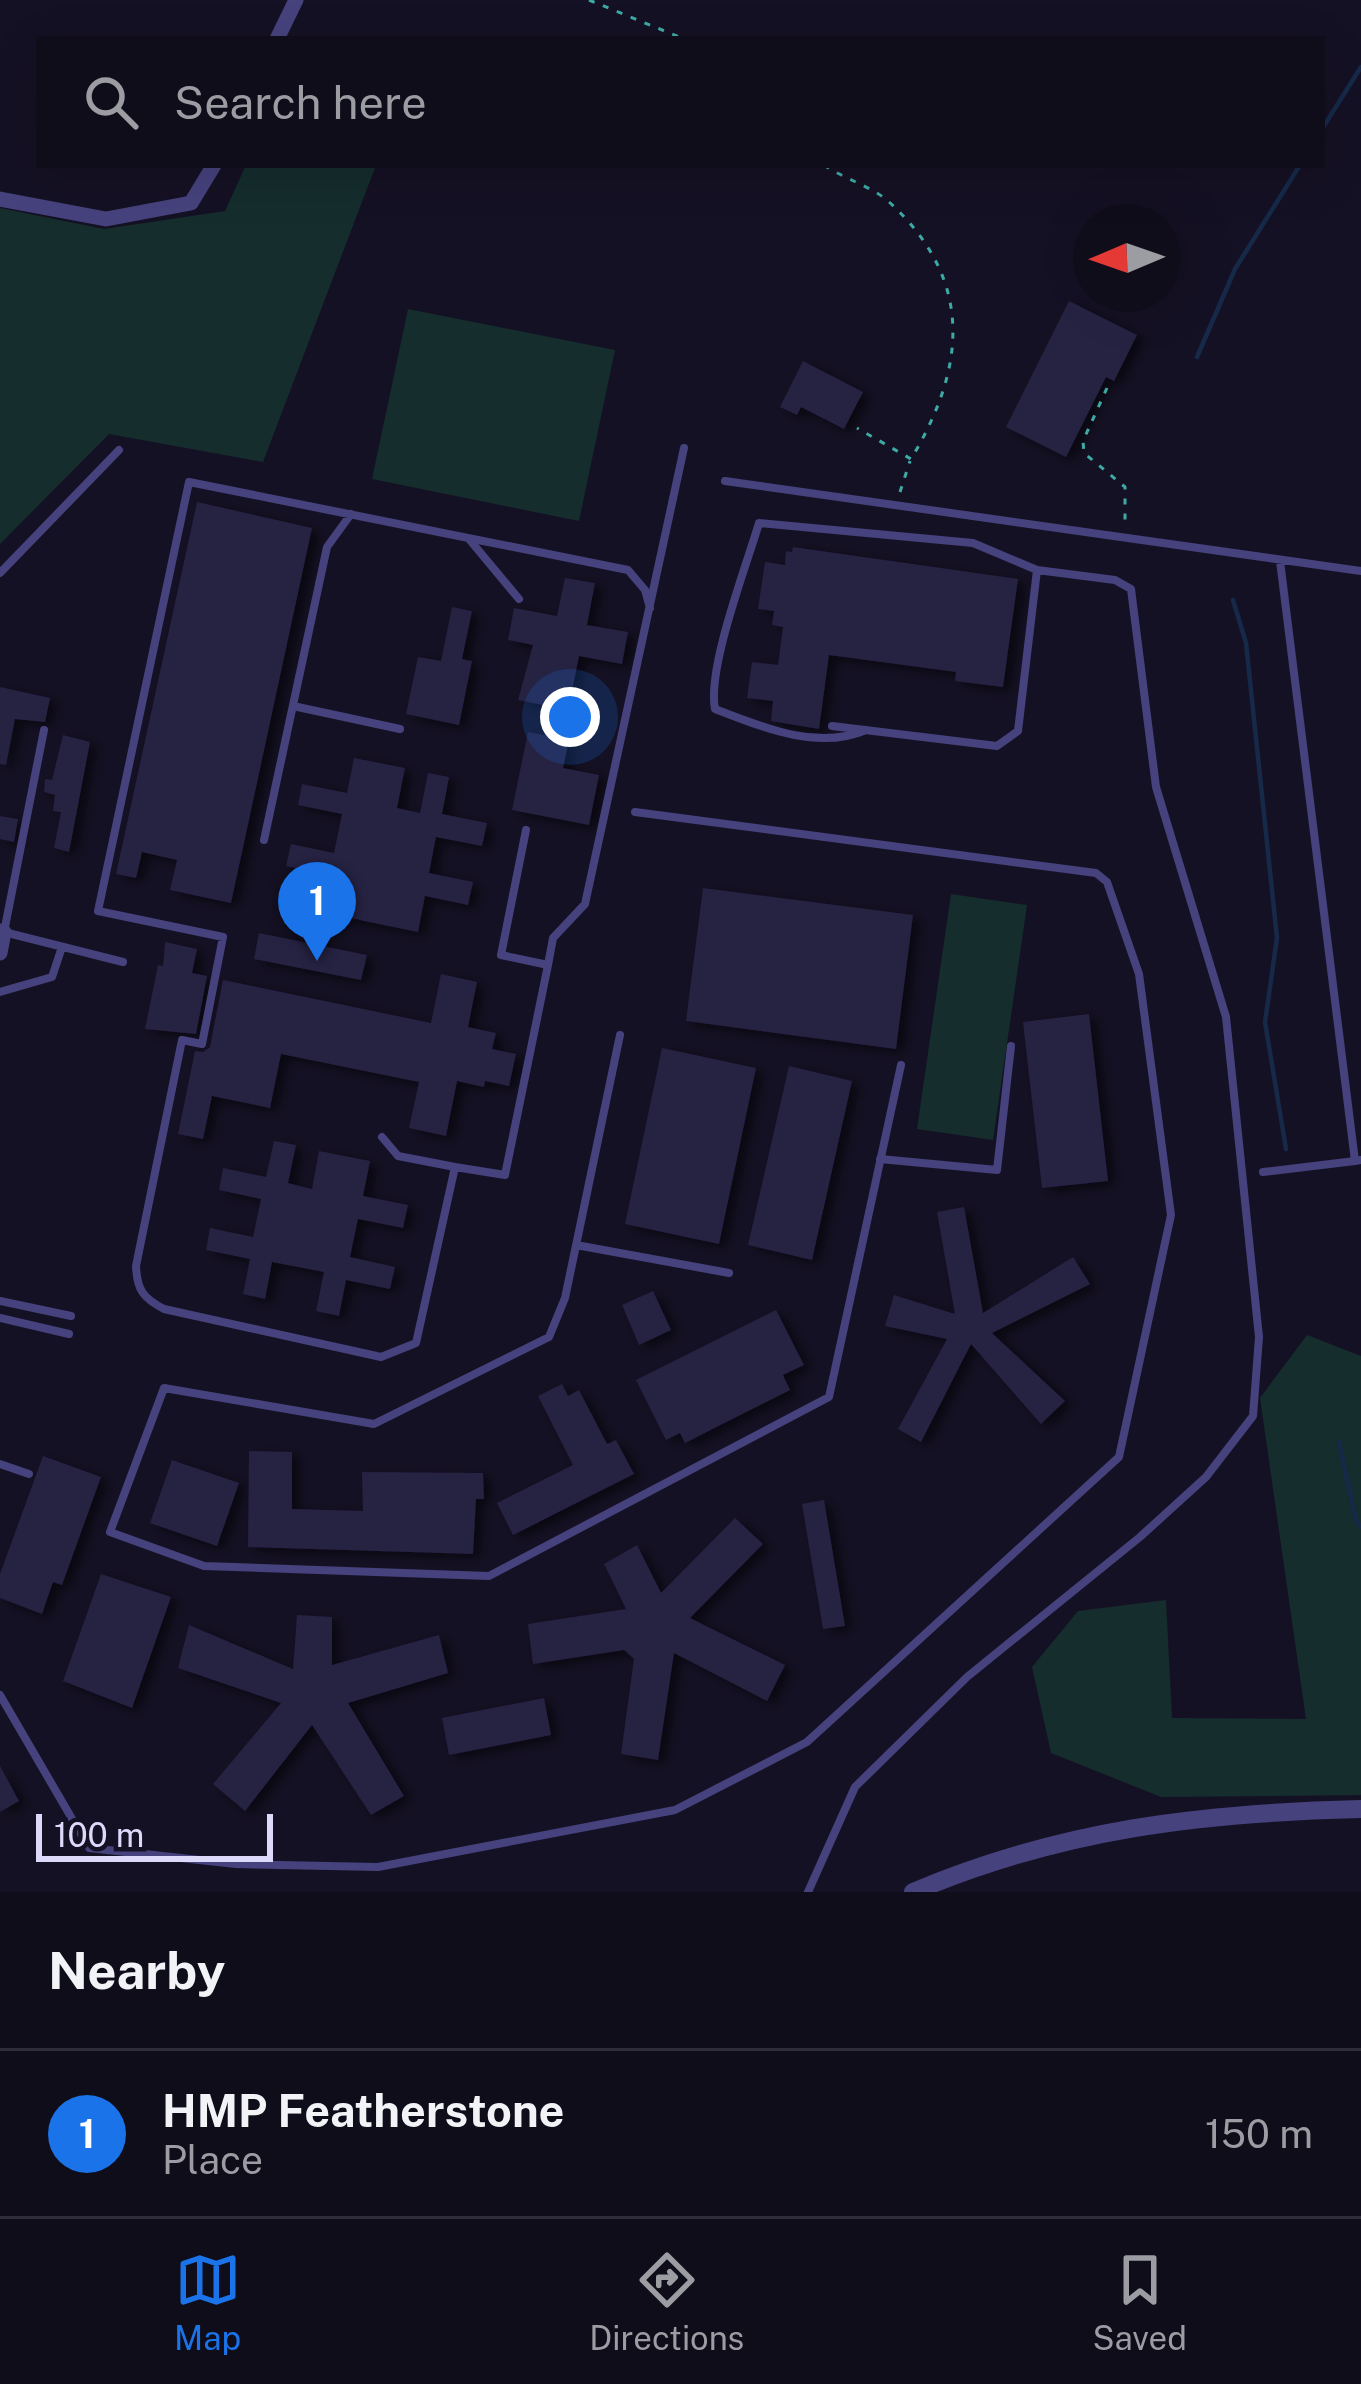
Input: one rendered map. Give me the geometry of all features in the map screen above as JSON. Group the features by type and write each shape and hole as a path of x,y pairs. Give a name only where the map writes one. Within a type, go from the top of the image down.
{"street":[{"path":"278,36 296,0"},
{"path":"0,199 106,219 191,203 212,168"},
{"path":"0,953 2,932"},
{"path":"913,1892 1004,1858 1128,1826 1271,1811 1361,1809"}],"lane":[{"path":"382,1138 398,1156 505,1175 554,938 585,904 684,448"},
{"path":"0,573 119,450"},
{"path":"725,481 1361,571"},
{"path":"455,1167 416,1343 381,1357 164,1309 145,1299 137,1284 136,1266 182,1040 202,1044 223,937 98,911 189,482 628,570 645,590 650,608"},
{"path":"264,840 327,548 351,514"},
{"path":"808,1892 855,1787 967,1677 996,1658 1206,1477 1253,1416 1259,1337 1226,1017 1156,787 1131,589 1115,580 1037,570 973,543 758,523 725,637 713,697 715,709 772,730 808,736 844,740 866,730"},
{"path":"468,538 519,599"},
{"path":"1263,1172 1358,1161 1280,561"},
{"path":"832,726 997,746 1018,731 1037,570"},
{"path":"293,706 400,730"},
{"path":"44,730 2,932 123,962"},
{"path":"0,1695 89,1848 236,1864 378,1868 675,1810 807,1742 1119,1457 1172,1215 1139,974 1107,882 1096,873 635,812"},
{"path":"526,830 501,955 548,965"},
{"path":"0,992 52,977 62,947"},
{"path":"620,1035 565,1298 549,1337 374,1424 164,1388 110,1532 204,1566 489,1576 829,1397 901,1065"},
{"path":"880,1160 997,1170 1011,1046"},
{"path":"576,1245 729,1273"},
{"path":"0,1301 71,1316"},
{"path":"0,1318 69,1334"},
{"path":"0,1464 29,1474"}],"path":[{"path":"589,0 678,36"},
{"path":"829,168 887,201 949,286 955,327 938,414 911,459 897,506"},
{"path":"1107,388 1083,440 1084,453 1125,487 1124,538"},
{"path":"857,428 911,459"}],"green space":[{"path":"245,168 375,168 263,462 109,434 0,544 0,208 104,229 225,211"},
{"path":"408,309 615,350 579,521 372,479"},
{"path":"951,894 1027,905 993,1140 917,1129"},
{"path":"1307,1335 1361,1356 1361,1795 1161,1797 1051,1753 1032,1667 1078,1611 1166,1600 1172,1718 1306,1719 1260,1398"}],"building":[{"path":"1069,301 1073,312 1091,312 1137,335 1114,381 1106,377 1066,457 1006,427"},
{"path":"803,361 863,392 844,429 801,407 797,415 780,407"},
{"path":"197,502 312,528 231,903 170,890 177,860 142,852 136,878 116,874"},
{"path":"793,547 1018,579 1003,687 955,681 956,672 829,655 819,729 771,721 773,701 747,698 752,662 778,665 783,627 772,625 774,611 758,609 765,562 785,565 786,551 792,552"},
{"path":"565,578 595,583 587,625 628,632 622,664 579,656 568,710 518,700 533,645 508,640 514,608 557,616"},
{"path":"452,607 472,611 462,659 472,661 459,725 406,714 418,657 441,661"},
{"path":"0,687 50,698 45,722 15,719 6,765 0,764"},
{"path":"528,732 569,740 563,768 599,775 589,825 512,810"},
{"path":"63,735 90,742 69,852 54,848 61,812 53,811 55,795 44,792 45,779 52,780"},
{"path":"354,758 405,768 397,808 420,813 428,773 449,777 442,814 487,823 482,846 436,837 429,873 473,882 468,905 425,896 418,932 364,921 323,911 330,875 286,866 291,844 334,853 342,814 298,805 302,784 347,793"},
{"path":"0,816 18,819 14,842 0,839"},
{"path":"703,888 913,915 896,1049 686,1021"},
{"path":"259,933 367,955 361,980 254,959"},
{"path":"165,942 197,949 192,973 207,976 196,1034 145,1029"},
{"path":"441,974 477,982 468,1027 496,1033 492,1049 516,1054 509,1086 457,1081 446,1136 409,1128 419,1082 281,1054 270,1108 212,1096 203,1139 178,1134 195,1051 210,1047 223,980 431,1023"},
{"path":"1089,1014 1108,1181 1042,1188 1023,1022"},
{"path":"662,1048 756,1068 719,1244 625,1224"},
{"path":"789,1066 852,1081 812,1260 748,1245"},
{"path":"274,1141 296,1145 288,1183 312,1189 319,1151 370,1161 363,1196 408,1205 403,1228 358,1219 350,1257 395,1267 390,1289 346,1280 339,1316 316,1311 324,1272 272,1262 265,1299 243,1294 250,1259 206,1250 210,1228 253,1237 261,1199 219,1190 223,1168 266,1177"},
{"path":"964,1207 983,1313 1073,1257 1090,1284 992,1333 1065,1401 1041,1424 971,1344 921,1442 898,1429 947,1339 885,1326 894,1295 955,1314 937,1212"},
{"path":"653,1291 671,1330 639,1345 622,1305"},
{"path":"776,1310 804,1365 783,1375 790,1390 685,1443 680,1433 666,1440 636,1380"},
{"path":"562,1384 568,1396 579,1390 607,1444 616,1440 634,1474 513,1535 497,1503 573,1465 538,1396"},
{"path":"249,1451 292,1452 292,1509 363,1511 362,1472 483,1473 484,1499 476,1499 473,1554 248,1547"},
{"path":"43,1456 101,1477 62,1585 53,1582 42,1614 0,1598 0,1574"},
{"path":"172,1460 239,1483 217,1546 150,1523"},
{"path":"824,1500 845,1626 823,1629 802,1504"},
{"path":"735,1518 763,1544 690,1618 785,1665 767,1701 674,1653 658,1760 621,1754 634,1659 624,1650 533,1664 528,1624 626,1609 604,1564 637,1545 661,1593"},
{"path":"101,1574 171,1597 132,1708 63,1681"},
{"path":"297,1615 332,1617 332,1665 439,1635 448,1673 348,1703 404,1796 371,1815 312,1725 245,1811 213,1784 281,1703 178,1668 189,1625 293,1669"},
{"path":"544,1698 551,1735 449,1755 442,1718"},
{"path":"0,1766 19,1801 0,1812"}],"waterway":[{"path":"1325,124 1361,67"},
{"path":"1197,357 1235,269 1298,168"},
{"path":"1233,600 1246,643 1277,938 1265,1022 1286,1149"},
{"path":"1339,1442 1361,1527"}],"place":[{"name":"HMP Featherstone","path":"317,961"}]}
